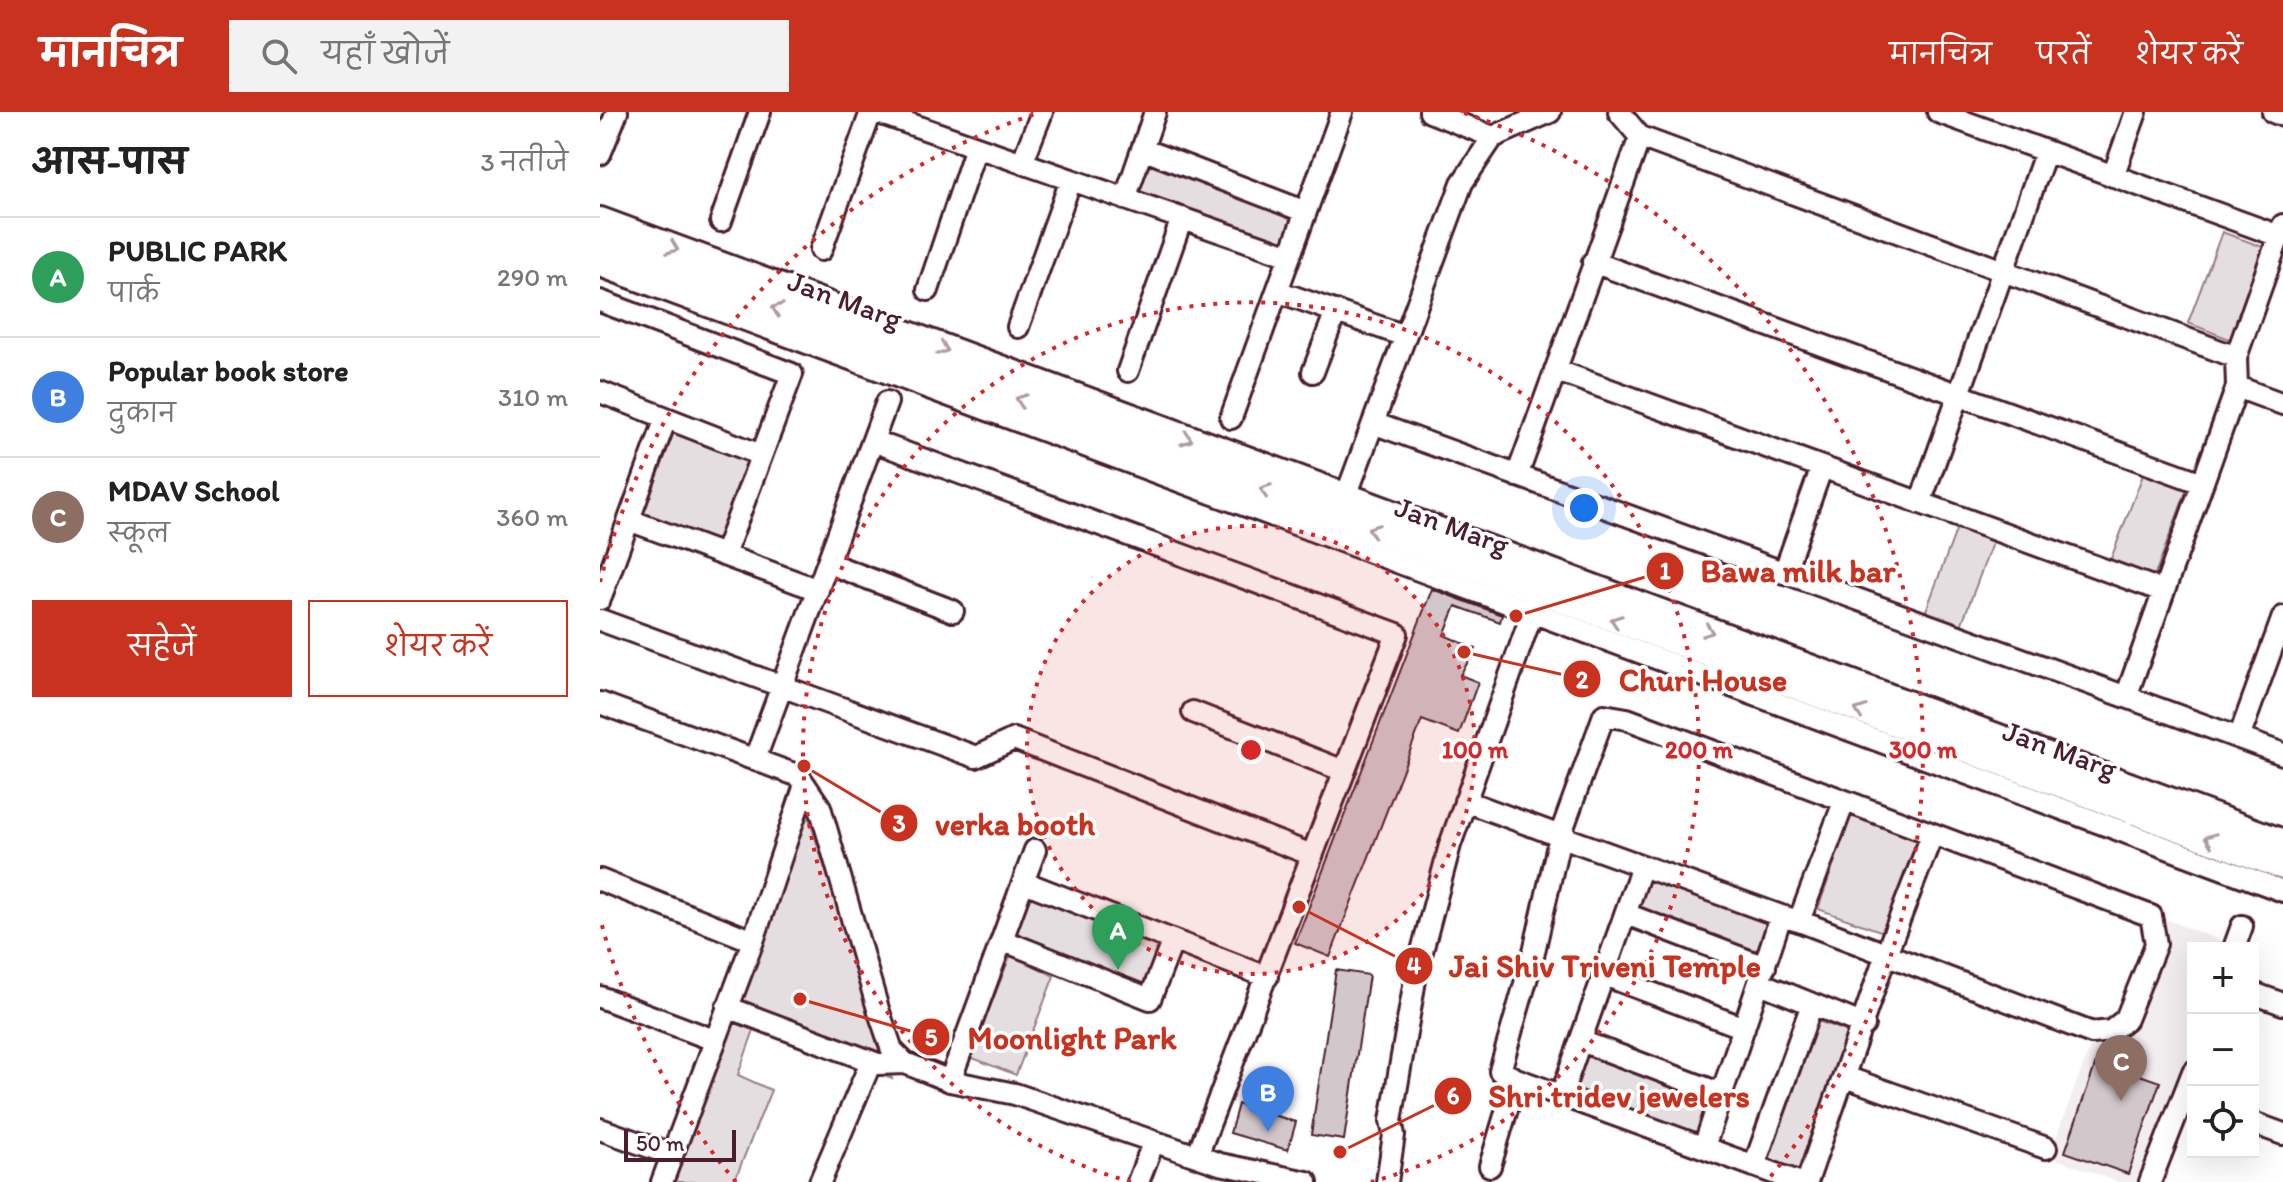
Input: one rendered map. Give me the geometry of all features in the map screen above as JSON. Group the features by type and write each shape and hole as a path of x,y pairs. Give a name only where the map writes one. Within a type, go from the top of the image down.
{"main road":[{"name":"Jan Marg","path":"600,221 1342,507 1539,592 2283,866"},
{"name":"Jan Marg","path":"600,243 1342,507"},
{"name":"Jan Marg","path":"1539,592 2283,843"}],"street":[{"path":"600,154 617,112"},
{"path":"721,221 760,112"},
{"path":"821,250 874,112 1290,256"},
{"path":"1022,163 1042,112"},
{"path":"1125,199 1155,112"},
{"path":"1231,418 1342,112"},
{"path":"1430,112 1493,137"},
{"path":"1342,507 1462,183 1493,137 1550,112"},
{"path":"1619,112 1640,137 2236,357"},
{"path":"1938,112 2113,176 2281,230 2236,357 2237,387 2126,697"},
{"path":"2113,176 2136,112"},
{"path":"2273,112 2283,116"},
{"path":"1517,476 1640,137"},
{"path":"928,290 976,147"},
{"path":"1142,149 1306,212"},
{"path":"1920,503 2046,151"},
{"path":"1018,327 1071,180"},
{"path":"1128,371 1182,218"},
{"path":"1593,262 2202,483"},
{"path":"600,266 1539,592 2283,891"},
{"path":"1277,291 1405,336"},
{"path":"600,301 792,374 724,555"},
{"path":"1313,372 1336,311"},
{"path":"1555,370 2163,591"},
{"path":"2237,387 2283,404"},
{"path":"600,392 761,455"},
{"path":"755,759 887,402"},
{"path":"600,599 666,418"},
{"path":"1373,423 2283,754"},
{"path":"873,441 1397,634 1197,1156"},
{"path":"1784,573 1822,467"},
{"path":"629,520 818,590"},
{"path":"828,563 953,611"},
{"path":"1387,1182 1394,1135 1391,1121 1416,974 1450,845 1539,592"},
{"path":"2239,738 2283,617"},
{"path":"600,620 976,757 1014,739 1312,855"},
{"path":"600,703 799,776 820,807 887,1036 892,1050 905,1063 950,1081 1015,1094 1197,1156 1307,1182"},
{"path":"1193,712 1344,771"},
{"path":"1465,801 1560,836 1642,866 1886,954 2092,1033 2111,1031 2126,1019 2156,944 2151,916 1627,719 1604,715 1560,836 1533,956 1500,1071 1798,1182"},
{"path":"662,1182 753,941 805,785"},
{"path":"1704,1147 1763,975 1844,802"},
{"path":"1807,1182 1864,1025 1886,954 1932,835"},
{"path":"950,1081 1035,850"},
{"path":"1562,1093 1642,866"},
{"path":"600,880 753,941"},
{"path":"1024,882 1267,977"},
{"path":"1626,914 1763,975 1812,1004 1864,1025"},
{"path":"2236,942 2242,926"},
{"path":"1002,940 1150,999 1173,940"},
{"path":"1604,975 1744,1028"},
{"path":"2259,995 2283,1004"},
{"path":"600,997 714,1040"},
{"path":"1754,1166 1812,1004"},
{"path":"727,1007 871,1062 885,1065 905,1063"},
{"path":"1581,1041 1722,1094"},
{"path":"824,1181 871,1062"},
{"path":"1845,1077 2046,1148"},
{"path":"1490,1166 1516,1079"},
{"path":"2150,1182 2187,1103"},
{"path":"1374,1182 1383,1130 1391,1121"},
{"path":"2259,1125 2283,1134"},
{"path":"600,1129 672,1155"},
{"path":"1138,1182 1154,1141"}],"shaded area":[{"path":"1150,161 1297,217 1285,247 1138,191"},
{"path":"2222,232 2266,248 2232,340 2188,323"},
{"path":"674,432 749,461 719,543 643,514"},
{"path":"2144,472 2187,489 2153,580 2109,564"},
{"path":"1958,525 1994,538 1959,631 1924,616"},
{"path":"806,809 892,1079 755,1027 738,1075 771,1090 734,1182 660,1182"},
{"path":"1852,812 1920,837 1886,933 1818,909"},
{"path":"1649,864 1779,912 1762,960 1632,912"},
{"path":"1024,882 1173,940 1150,999 1002,940"},
{"path":"2163,918 2223,942 2187,942 2187,1062 2142,1182 2118,1182 2049,1156 2096,1031 2117,1039"},
{"path":"1011,954 1054,976 1016,1075 970,1057"},
{"path":"1812,1019 1854,1034 1802,1179 1760,1164"},
{"path":"1584,1048 1715,1097 1700,1139 1568,1090"}],"building":[{"path":"1432,589 1502,615 1500,622 1456,606 1444,635 1476,649 1460,675 1478,682 1459,734 1422,720 1330,957 1295,943"},
{"path":"1336,970 1369,975 1344,1140 1311,1135"},
{"path":"2097,1060 2160,1082 2128,1174 2065,1152"},
{"path":"1238,1104 1296,1122 1288,1150 1230,1133"}],"place":[{"name":"Bawa milk bar","path":"1516,616"},
{"name":"Churi House","path":"1464,652"},
{"name":"verka booth","path":"804,766"},
{"name":"Jai Shiv Triveni Temple","path":"1299,907"},
{"name":"PUBLIC PARK","path":"1118,970"},
{"name":"Moonlight Park","path":"800,999"},
{"name":"MDAV School","path":"2121,1101"},
{"name":"Popular book store","path":"1268,1132"},
{"name":"Shri tridev jewelers","path":"1340,1152"}]}
